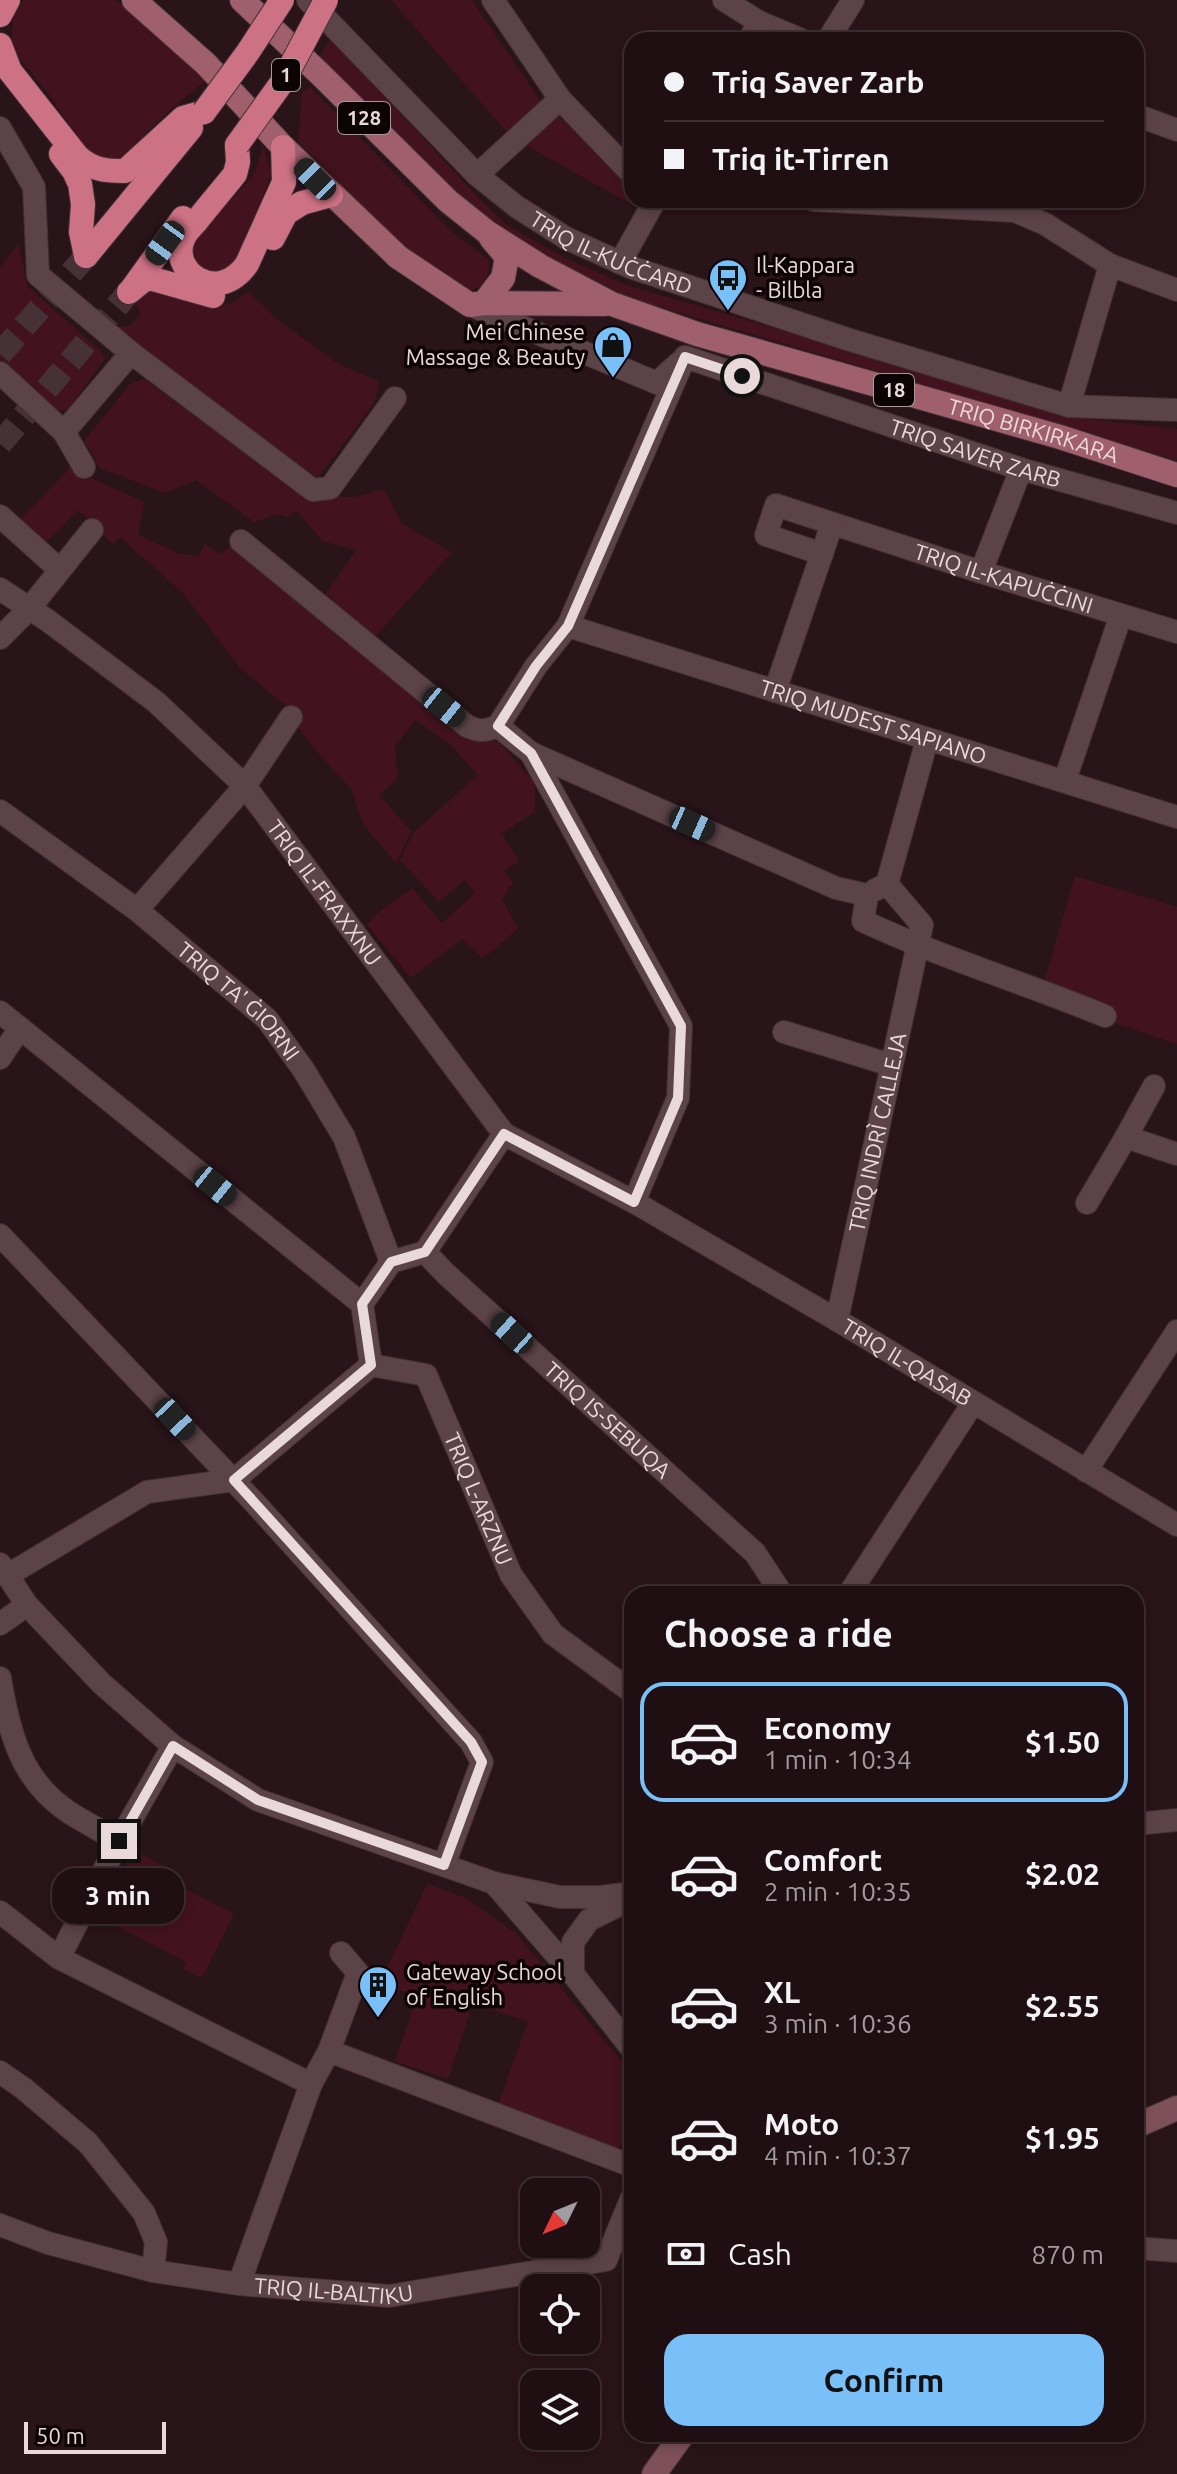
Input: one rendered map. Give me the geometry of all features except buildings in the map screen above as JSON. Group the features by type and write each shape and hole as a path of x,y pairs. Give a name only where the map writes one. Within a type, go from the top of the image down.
{"highway":[{"path":"0,15 8,0"},
{"path":"0,66 24,106 74,171 80,184 83,204 81,232 86,256 204,112 282,0"},
{"name":"1","path":"237,145 283,81 326,0"},
{"path":"0,45 10,71 77,156 87,165 102,171 125,171 183,118 204,112"},
{"path":"237,145 235,174 183,238 182,257 186,269 198,279 211,283 228,281 247,264 284,182 283,147"},
{"path":"237,145 129,292 145,279 153,279 192,292 214,296 230,294 254,274 286,213 302,203 331,195"}],"main road":[{"path":"134,0 206,64 283,147 398,257 477,304"},
{"name":"TRIQ BIRKIRKARA","path":"242,0 448,201 488,233 540,266 612,304 697,334 1060,437 1177,475"},
{"name":"TRIQ BIRKIRKARA","path":"477,304 503,278 507,257 488,233"},
{"name":"TRIQ BIRKIRKARA","path":"477,304 612,304"}],"street":[{"name":"TRIQ IL-KUĊĊARD","path":"308,0 477,175 517,207 566,238 620,263 847,339 1069,406 1177,410"},
{"path":"493,0 560,99 624,166"},
{"path":"724,0 754,31"},
{"path":"833,32 853,0"},
{"path":"477,175 560,99"},
{"path":"1144,118 1177,130"},
{"path":"0,128 34,187 38,275 131,353 313,490 330,488 395,398"},
{"path":"620,263 651,208"},
{"path":"960,208 1015,211 1045,224 1110,265 1177,290"},
{"path":"1069,406 1110,265"},
{"path":"477,304 657,383 685,357"},
{"path":"64,432 131,353"},
{"path":"241,541 467,726 485,731 498,726 536,666 568,626 685,357"},
{"name":"TRIQ SAVER ZARB","path":"685,357 1021,469 1177,513"},
{"path":"0,373 64,432 84,467"},
{"path":"981,572 1021,469"},
{"name":"TRIQ IL-KAPUĊĊINI","path":"822,554 766,535 776,505 1177,632"},
{"path":"0,516 60,570"},
{"path":"775,691 832,524"},
{"path":"0,638 29,609 92,530"},
{"name":"TRIQ IL-FRAXXNU","path":"0,589 156,702 245,786 504,1134 634,1202"},
{"path":"1065,780 1121,615"},
{"name":"TRIQ MUDEST SAPIANO","path":"568,626 1177,817"},
{"path":"137,910 245,786 291,717"},
{"path":"498,726 531,753 836,888 877,889 922,925 918,946"},
{"path":"927,740 877,889 863,921 918,946 1040,989 1105,1016"},
{"path":"531,753 681,1026 678,1098 634,1202"},
{"name":"TRIQ TA' ĠIORNI","path":"0,811 137,910 267,1019 344,1137 391,1262"},
{"name":"TRIQ INDRÌ CALLEJA","path":"837,1320 918,946"},
{"path":"0,1012 362,1304 371,1365 234,1480 147,1492 4,1570 27,1605 102,1684 173,1746 258,1800 494,1883 560,1897 624,1896"},
{"path":"0,1058 20,1028"},
{"path":"784,1032 891,1065"},
{"path":"1087,1203 1154,1086"},
{"path":"362,1304 391,1262 425,1252 504,1134"},
{"path":"1126,1137 1177,1154"},
{"name":"TRIQ IL-QASAB","path":"634,1202 1177,1525"},
{"path":"0,1235 234,1480 471,1742 482,1762 444,1865"},
{"name":"TRIQ IS-SEBUQA","path":"425,1252 755,1553 777,1586"},
{"path":"1086,1471 1177,1331"},
{"name":"TRIQ L-ARZNU","path":"371,1365 426,1375 511,1575 553,1634 624,1686"},
{"path":"854,1586 973,1403"},
{"path":"0,1624 27,1605"},
{"path":"0,1678 7,1720 20,1758 39,1786 68,1811 119,1841"},
{"path":"59,1958 119,1841 173,1746"},
{"path":"1144,1823 1177,1820"},
{"path":"494,1883 624,2039"},
{"path":"573,1974 573,1942 589,1920 624,1900"},
{"path":"0,1912 59,1958 311,2084"},
{"path":"239,2284 311,2084 329,2051 358,1973 341,1953"},
{"path":"329,2051 624,2163"},
{"path":"0,2072 88,2143 144,2213 156,2242 153,2271"},
{"path":"1144,2122 1177,2108"},
{"name":"TRIQ IL-BALTIKU","path":"0,2225 48,2243 153,2271 239,2284 389,2296 606,2260 624,2216"},
{"path":"1144,2249 1177,2251"},
{"path":"654,2474 677,2442"}],"shaded area":[{"path":"24,0 116,0 207,80 148,131 127,157 112,161 98,158 85,148 48,93 19,58 12,40 13,16"},
{"path":"391,0 472,0 540,100 624,176 624,200 511,137"},
{"path":"331,38 504,223 565,258 629,286 1089,419 1177,429 1177,460 626,297 557,269 495,231 316,62"},
{"path":"310,87 451,231 488,259 489,272 481,285 463,293 446,283 446,273 400,245 298,142 302,92"},
{"path":"263,145 271,174 240,262 211,275 196,267 192,253 194,242 255,173"},
{"path":"19,244 28,287 100,350 105,359 68,409 53,411 0,361 0,267"},
{"path":"153,283 228,305 249,292 278,320 337,363 380,382 374,403 318,478 110,327 129,326 141,314 136,303"},
{"path":"144,379 305,497 355,497 384,489 402,524 452,552 372,640 326,594 356,550 322,541 297,511 287,517 277,514 254,522 196,480 165,493 100,468 84,441 131,383"},
{"path":"70,468 144,502 138,535 180,554 198,556 205,544 219,554 234,544 476,738 499,742 535,783 535,812 502,833 519,861 505,870 513,883 502,899 518,928 482,957 462,939 411,978 367,925 375,915 412,888 442,923 475,893 464,880 439,902 400,860 413,833 478,775 453,747 416,720 395,746 398,778 379,795 411,831 396,863 363,824 351,789 310,744 284,704 240,668 182,592 120,537 113,544 78,510 47,542 19,521"},
{"path":"1075,876 1177,907 1177,1044 1112,1022 1115,1011 1044,982"},
{"path":"134,1850 172,1870 168,1880 234,1914 202,1978 184,1969 186,1962 99,1917"},
{"path":"427,1884 466,1898 517,1934 624,2064 624,2144 616,2148 497,2107 528,2022 473,2003 448,2079 395,2061 417,1997 380,1983"}],"tunnel":[{"path":"0,354 86,256"},
{"path":"0,444 129,292"}],"place":[{"name":"Il-Kappara - Bilbla","path":"728,312"},
{"name":"Mei Chinese Massage & Beauty","path":"613,379"},
{"name":"Gateway School of English","path":"378,2019"}],"route":[{"path":"119,1841 173,1746 258,1800 444,1865 482,1762 471,1742 234,1480 371,1365 362,1304 391,1262 425,1252 504,1134 634,1202 655,1157 678,1098 681,1026 531,753 498,726 536,666 568,626 685,357 742,376"}]}
